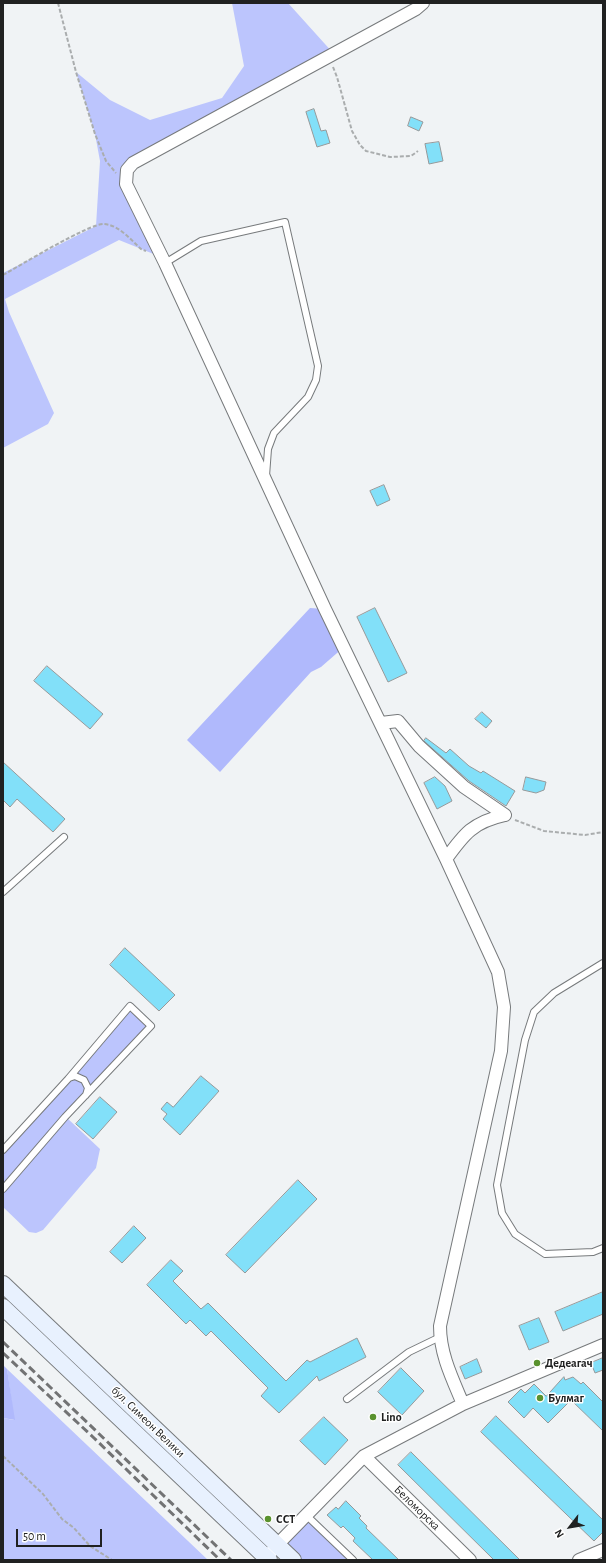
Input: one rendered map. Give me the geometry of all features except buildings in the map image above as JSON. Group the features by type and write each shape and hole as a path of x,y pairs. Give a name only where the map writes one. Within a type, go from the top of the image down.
{"main road":[{"name":"бул. Симеон Велики","path":"3,1284 293,1560"},
{"name":"бул. Симеон Велики","path":"3,1307 268,1559"}],"street":[{"path":"423,3 416,9 133,163 127,170 126,184 163,260 266,484 446,859 498,972 504,1007 501,1051 440,1326 440,1337 444,1356 463,1404"},
{"path":"381,723 398,721 419,746 464,787 504,816"},
{"path":"446,859 461,838 476,825 487,819 504,816"},
{"path":"268,1559 277,1545 364,1456 463,1404 603,1345"},
{"name":"Беломорска","path":"364,1456 470,1560"},
{"path":"579,1560 603,1550"}],"lane":[{"path":"163,260 202,241 285,222 318,366 316,380 308,396 274,434 268,449 266,484"},
{"path":"3,892 64,837"},
{"path":"603,963 554,993 534,1012 525,1040 497,1185 502,1213 515,1234 545,1254 594,1252 603,1248"},
{"path":"3,1150 68,1079 130,1006 151,1026 86,1095 3,1189"},
{"path":"68,1079 75,1076 84,1080 88,1088 86,1095"},
{"path":"347,1398 409,1352 440,1337"},
{"path":"306,1515 353,1560"}],"path":[{"path":"58,3 76,72 95,134 106,162 126,184"},
{"path":"327,58 337,77 352,131 360,145 366,151 390,157 411,156 418,151"},
{"path":"3,275 77,233 102,224 116,227 141,249 163,260"},
{"path":"504,816 544,831 585,835 603,832"},
{"path":"3,1456 43,1494 62,1518 74,1528 90,1546 112,1560"}],"shaded area":[{"path":"232,3 288,3 334,54 127,170 161,257 119,240 5,299 9,312 54,413 48,424 3,448 3,273 96,226 100,161 95,134 76,72 110,100 150,120 222,98 244,66"},
{"path":"310,608 325,609 344,647 321,667 311,672 220,772 187,740"},
{"path":"130,1006 151,1026 66,1117 100,1149 96,1168 43,1230 36,1233 29,1232 3,1207 3,1150"},
{"path":"3,1365 7,1369 15,1420 3,1418"},
{"path":"7,1369 208,1560 3,1560 3,1418 14,1420"},
{"path":"306,1515 353,1560 293,1560 277,1545"}],"railway":[{"path":"3,1342 231,1560"},
{"path":"3,1353 94,1438 220,1560"}],"place":[{"name":"Дедеагач","path":"537,1363"},
{"name":"Булмаг","path":"540,1398"},
{"name":"Lino","path":"373,1417"},
{"name":"ССТ","path":"268,1519"}]}
